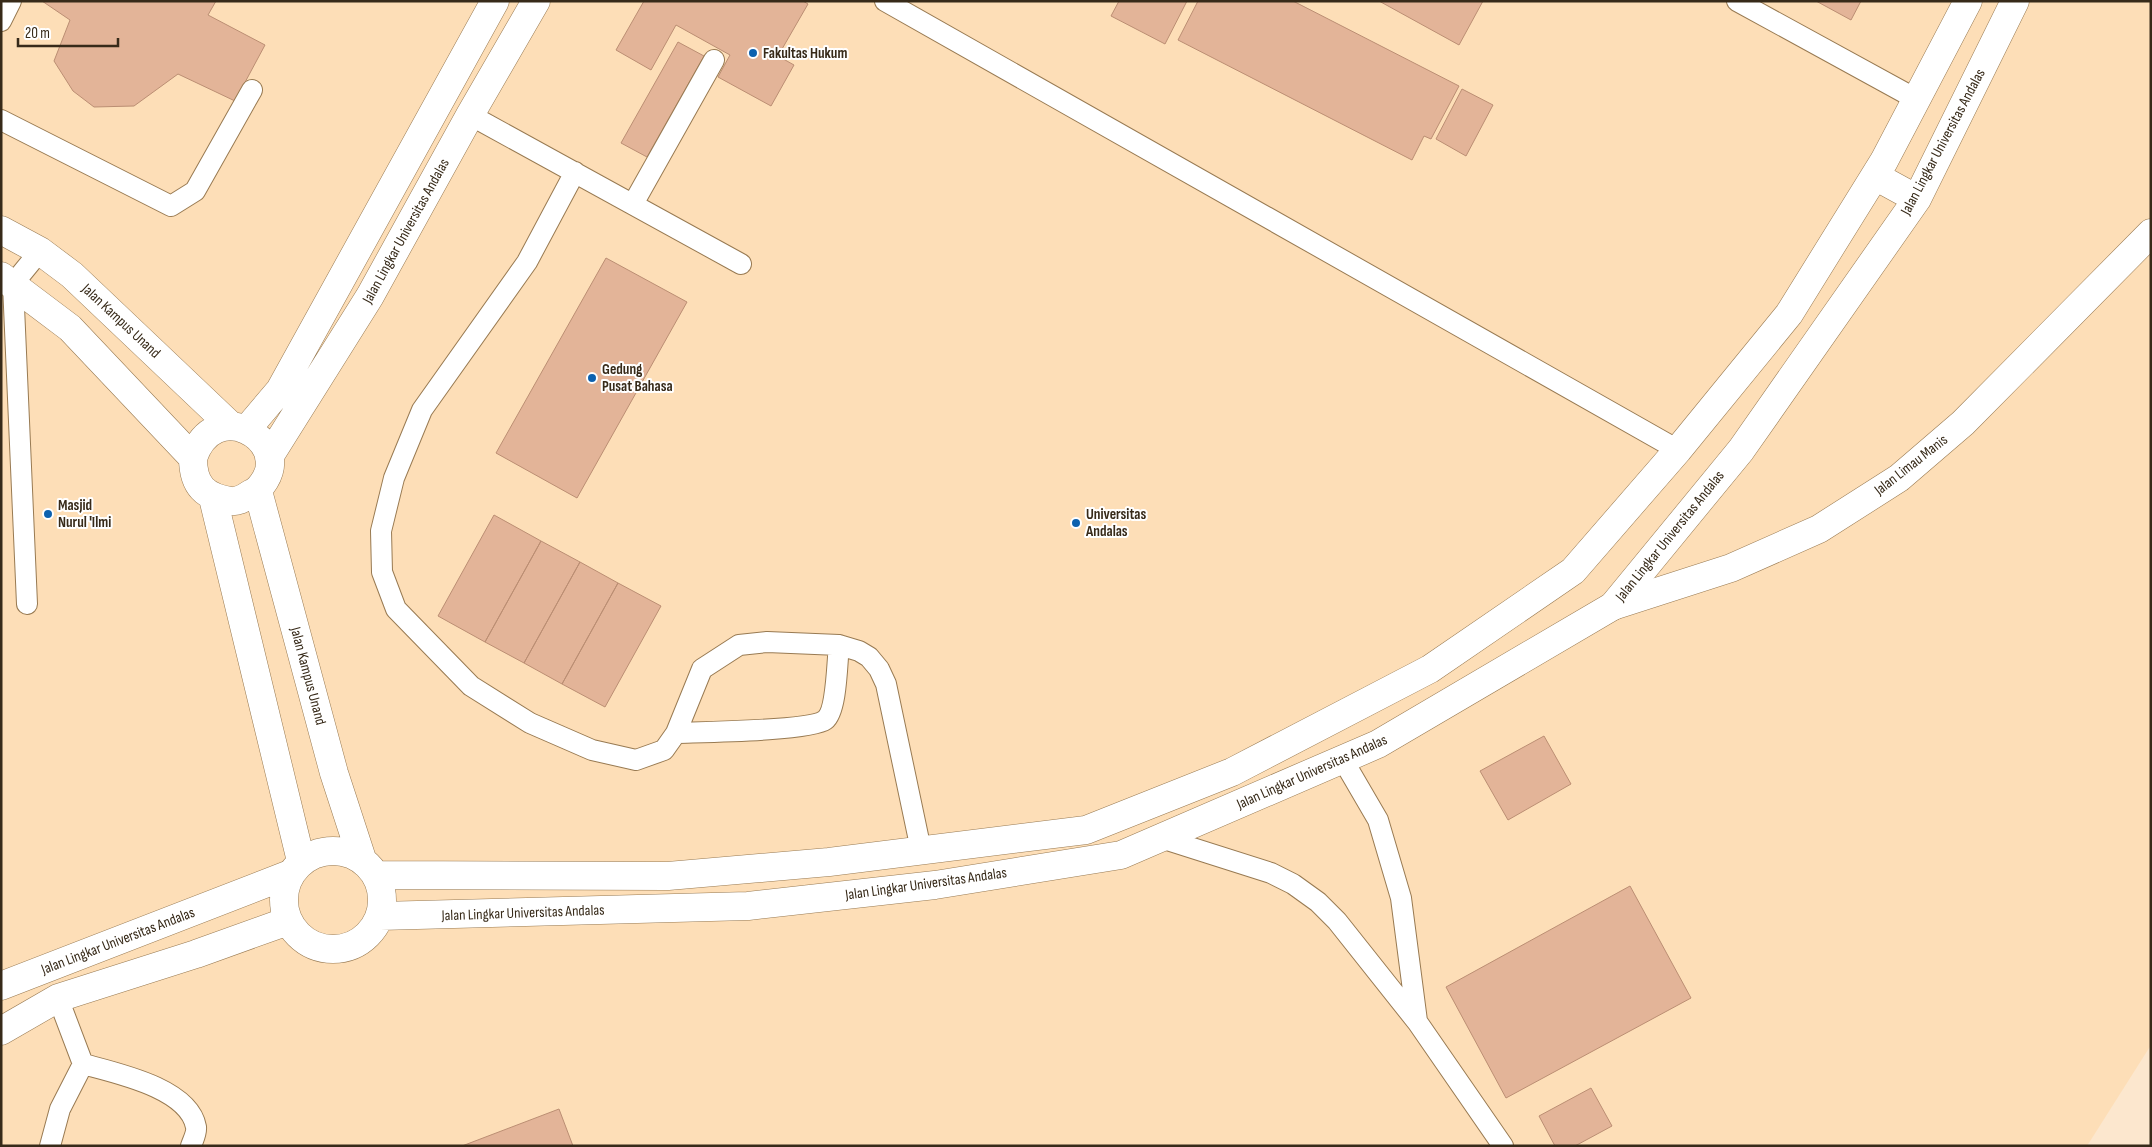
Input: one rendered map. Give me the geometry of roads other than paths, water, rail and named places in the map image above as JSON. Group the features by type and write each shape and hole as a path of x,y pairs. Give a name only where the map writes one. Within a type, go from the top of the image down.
{"street":[{"path":"238,427 280,390 495,1"},
{"name":"Jalan Lingkar Universitas Andalas","path":"269,457 370,296 470,115 536,1"},
{"path":"369,867 668,876 829,862 1015,837 1086,830 1232,772 1430,669 1573,572 1678,450 1789,314 1875,176 1968,1"},
{"name":"Jalan Lingkar Universitas Andalas","path":"380,916 748,906 935,885 1121,855 1378,744 1613,606 1741,450 1917,199 2015,1"},
{"path":"1875,176 1917,199"},
{"name":"Jalan Kampus Unand","path":"1,230 40,251 72,275 238,427"},
{"name":"Jalan Limau Manis","path":"1613,606 1731,568 1819,529 1899,478 1963,423 2151,233"},
{"path":"7,280 70,328 193,458"},
{"path":"213,498 237,501 258,490 268,475 269,457 262,440 238,427 217,428 206,435 197,446 193,458 193,470 197,482 213,498 296,868"},
{"name":"Jalan Kampus Unand","path":"258,490 334,773 369,867"},
{"path":"1015,837 1025,871"},
{"path":"331,850 347,852 369,867 382,895 380,916 362,940 350,946 335,949 321,948 307,942 296,933 288,921 283,906 284,889 296,868 315,854 331,850"},
{"name":"Jalan Lingkar Universitas Andalas","path":"1,986 296,868"},
{"path":"1,1031 58,998 196,954 288,921"}],"lane":[{"path":"1,20 11,1"},
{"path":"885,1 1678,450"},
{"path":"1737,1 1916,100"},
{"path":"633,204 714,60"},
{"path":"1,120 171,206 195,190 252,90"},
{"path":"470,115 741,264"},
{"path":"575,172 526,262 422,410 394,478 381,531 382,572 396,609 472,686 530,723 592,750 636,760 664,750 676,733 702,669 739,645 767,642 839,645 860,651 869,657 879,669 886,684 921,850"},
{"path":"28,604 9,340 7,280 40,251"},
{"path":"676,733 790,728 826,720 832,708 839,645"},
{"path":"1343,760 1378,820 1401,898 1418,1023"},
{"path":"1160,838 1271,874 1293,884 1312,897 1337,921 1418,1023 1503,1146"},
{"path":"50,1146 60,1109 84,1064 58,998"},
{"path":"84,1064 150,1083 189,1109 196,1128 192,1146"}],"place":[{"name":"Fakultas Hukum","path":"753,53"},
{"name":"Gedung Pusat Bahasa","path":"592,378"},
{"name":"Masjid Nurul 'Ilmi","path":"48,514"},
{"name":"Universitas Andalas","path":"1076,523"}]}
